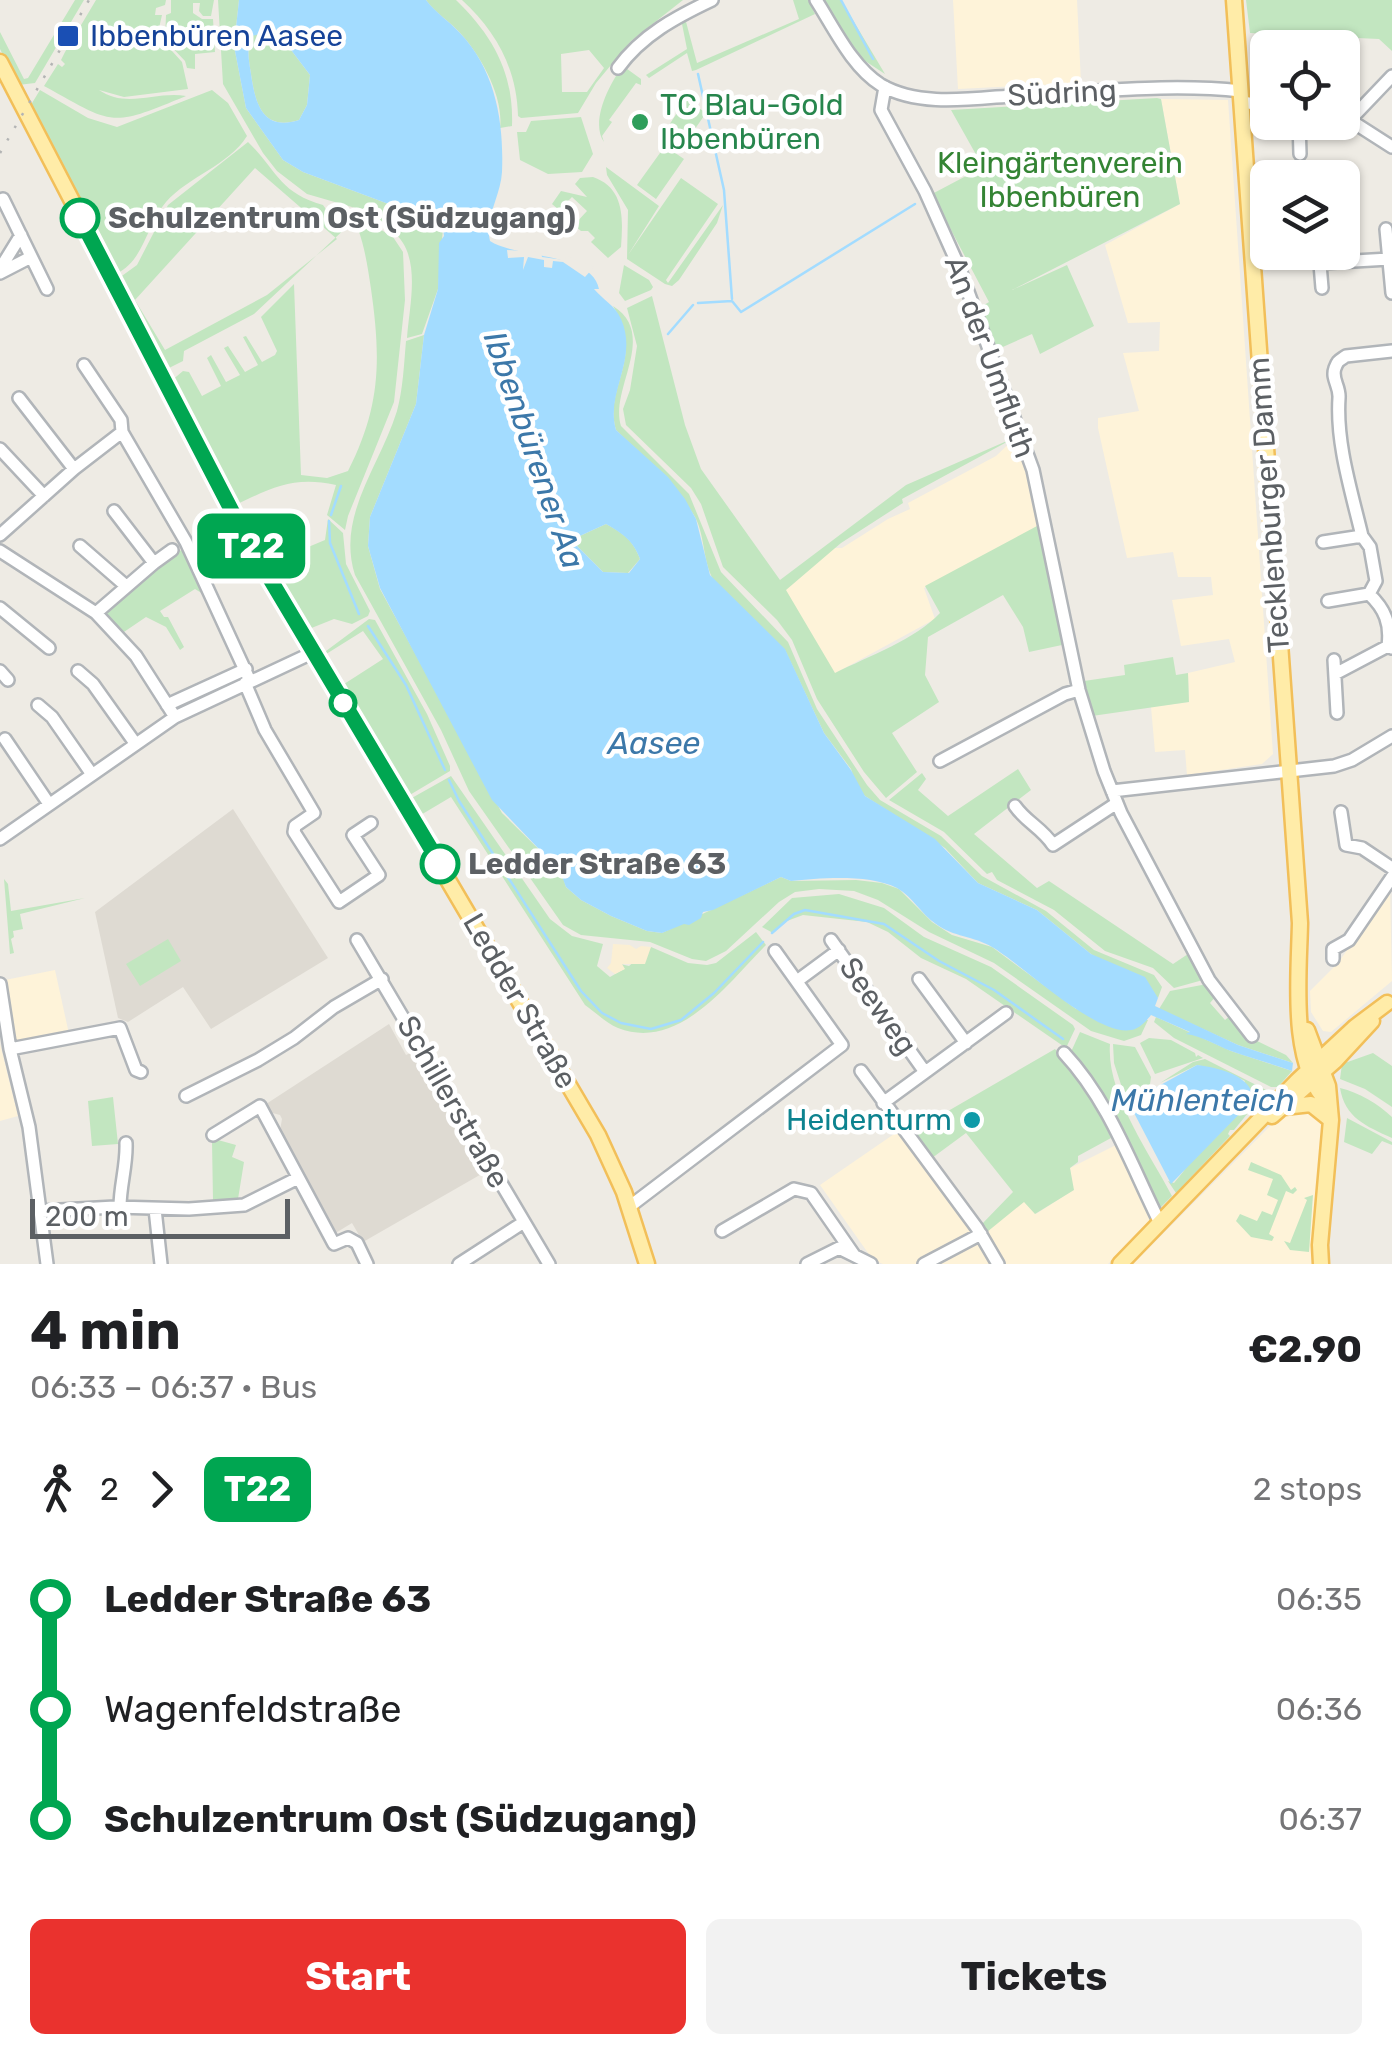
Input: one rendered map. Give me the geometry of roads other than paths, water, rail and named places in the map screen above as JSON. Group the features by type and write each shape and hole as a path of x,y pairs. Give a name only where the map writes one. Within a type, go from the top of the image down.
{"main road":[{"name":"Tecklenburger Damm","path":"1234,0 1300,923 1302,1018 1316,1070 1330,1094 1321,1264"},
{"name":"Ledder Straße","path":"0,62 227,503 598,1136 630,1207 642,1262"},
{"path":"1251,1131 1284,1108 1342,1039 1391,1000"},
{"path":"1120,1264 1251,1131 1316,1070 1362,1034 1391,1000"},
{"path":"1302,1018 1319,1036 1342,1039"},
{"path":"1284,1108 1312,1104 1331,1120"}],"street":[{"path":"618,68 665,23 712,0"},
{"path":"816,0 860,67 885,87"},
{"path":"1360,105 1392,76"},
{"name":"Südring","path":"885,87 930,99 1178,88 1250,99"},
{"name":"An der Umfluth","path":"885,87 882,110 959,267 1033,470 1079,690 1114,797 1209,980 1252,1036"},
{"path":"1360,127 1392,147"},
{"path":"1300,140 1300,154"},
{"path":"2,198 48,289"},
{"path":"1386,229 1392,293"},
{"path":"0,271 20,236"},
{"path":"0,271 31,257"},
{"path":"1360,259 1389,260"},
{"path":"1320,270 1322,288"},
{"path":"1328,602 1368,594 1376,581 1342,449 1334,369 1353,353 1392,351"},
{"path":"84,365 121,420 122,432 186,542 247,678 265,730 314,813 294,832 339,902 342,916"},
{"path":"19,398 74,468"},
{"path":"0,534 74,468 122,432"},
{"path":"0,450 44,496"},
{"path":"0,512 13,524"},
{"path":"114,512 154,563"},
{"path":"1323,542 1362,536"},
{"path":"80,546 126,586"},
{"path":"96,613 172,550"},
{"path":"0,551 96,613 136,656 175,717"},
{"path":"1336,713 1334,667 1390,647 1390,630 1382,606 1368,594"},
{"path":"0,608 49,648"},
{"path":"168,705 314,652"},
{"path":"78,671 93,684 135,743"},
{"path":"0,839 135,743 247,678"},
{"path":"940,761 1079,690"},
{"path":"38,705 52,717 91,773"},
{"path":"1015,806 1026,821 1042,829 1052,845 1114,797 1334,766 1392,736"},
{"path":"4,739 49,804"},
{"path":"1340,812 1347,860"},
{"path":"339,902 385,876 353,835 371,824"},
{"path":"1346,846 1362,848 1392,868"},
{"path":"1333,959 1333,949 1350,940 1392,876"},
{"name":"Schillerstraße","path":"357,940 549,1264"},
{"name":"Seeweg","path":"797,981 835,945 925,1072"},
{"path":"630,1207 842,1045 776,951"},
{"path":"186,1096 258,1060 382,979"},
{"name":"Seeweg","path":"920,979 966,1043"},
{"path":"0,984 10,1050 29,1126 48,1264"},
{"name":"Seeweg","path":"883,1102 1006,1014"},
{"path":"10,1050 120,1028 136,1070 141,1072"},
{"path":"1064,1053 1100,1098 1160,1223"},
{"path":"861,1071 981,1234 998,1264"},
{"path":"213,1135 260,1106 334,1244 348,1238 357,1243 367,1264"},
{"path":"120,1207 126,1143"},
{"path":"42,1211 244,1205 296,1178"},
{"path":"722,1232 794,1190 811,1193 854,1255"},
{"path":"156,1209 161,1264"},
{"path":"459,1264 524,1222"},
{"path":"924,1264 981,1234"},
{"path":"807,1264 839,1248 871,1264"}],"water":[{"name":"Aasee","path":"239,0 426,0 456,29 482,64 499,117 502,172 489,224 490,241 583,268 599,289 594,289 618,314 626,334 626,348 615,402 616,430 668,477 685,499 696,519 710,575 785,649 824,733 865,796 935,839 978,883 1037,910 1091,954 1145,977 1158,998 1155,1006 1238,1045 1293,1063 1292,1071 1186,1034 1190,1032 1151,1015 1135,1029 1120,1030 1103,1024 992,947 943,928 903,892 886,884 845,878 791,881 781,877 703,912 701,918 689,925 662,933 611,916 566,887 560,871 492,800 380,588 368,546 370,517 416,404 424,335 438,289 443,228 303,172 283,160 246,108 234,46","holes":["268,32 282,38 310,75 307,105 299,120 276,122 258,104 249,46 252,36","606,524 627,538 637,552 640,559 629,573 603,572 571,540"]},
{"name":"Mühlenteich","path":"1197,1065 1240,1078 1254,1099 1171,1184 1132,1109 1135,1099"}],"waterway":[{"path":"841,0 873,59"},
{"path":"698,74 724,190 732,299"},
{"path":"698,303 732,301 741,312 915,204"},
{"path":"668,334 693,305"},
{"path":"331,515 341,486"},
{"path":"329,521 330,543 359,614"},
{"path":"368,626 406,685 445,770"},
{"path":"449,780 581,991 602,1013 621,1023 651,1029 681,1020 714,993 763,942"},
{"path":"772,933 794,914 805,910 884,924 939,961 994,990 1063,1039"}],"railway":[{"path":"0,153 89,0"}],"place":[{"name":"Ibbenbüren Aasee","path":"68,36"},
{"name":"TC Blau-Gold Ibbenbüren","path":"640,122"},
{"name":"Schulzentrum Ost (Südzugang)","path":"80,218"},
{"name":"Ledder Straße 63","path":"440,864"},
{"name":"Heidenturm","path":"972,1120"}],"park label":[{"name":"Kleingärtenverein Ibbenbüren","path":"1060,180"}],"water label":[{"name":"Ibbenbürener Aa","path":"534,450"}]}
